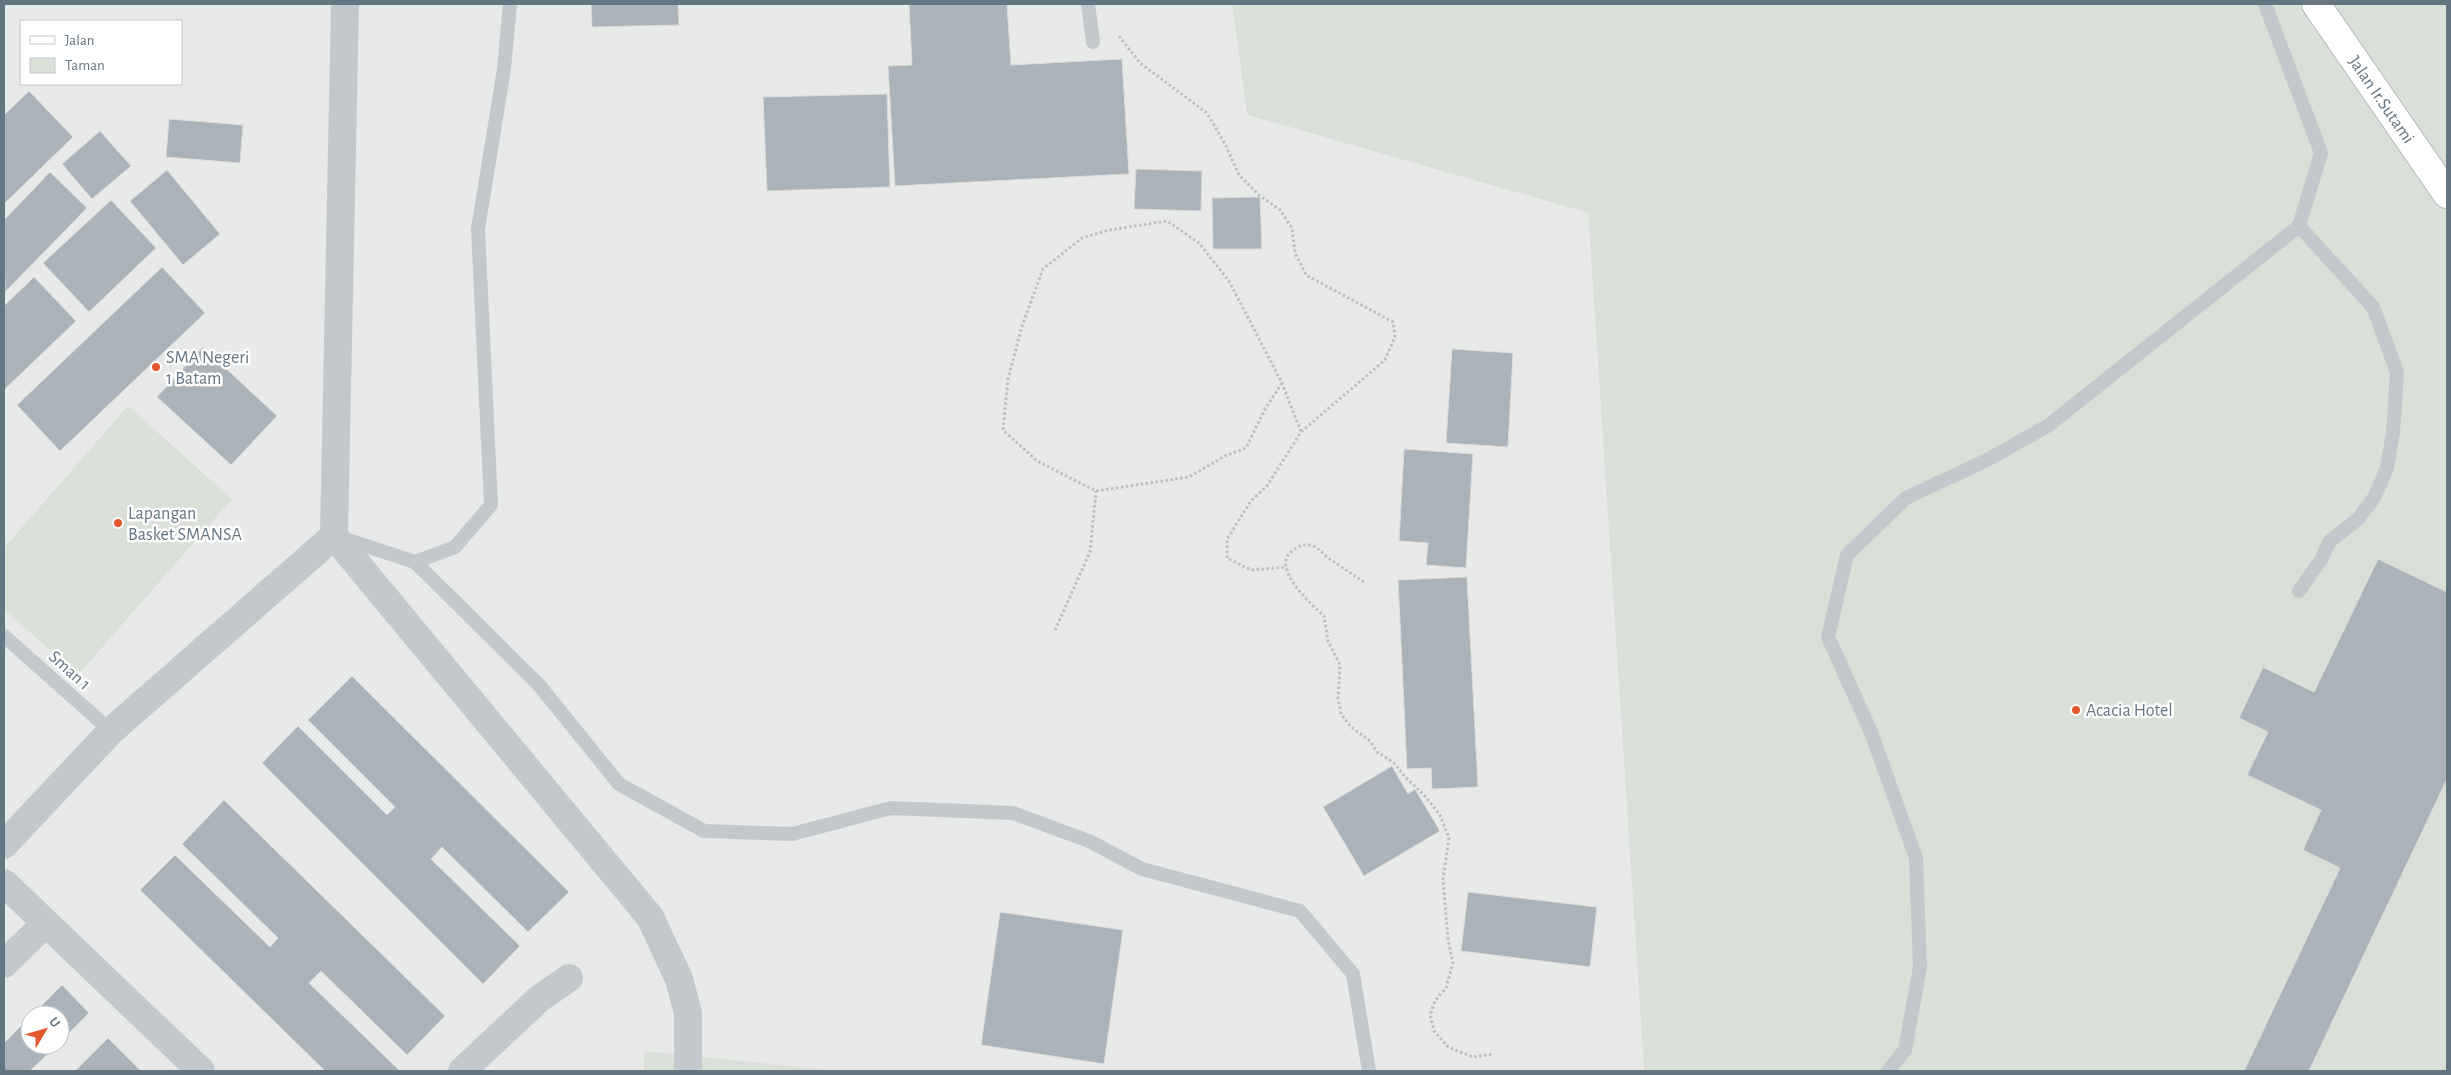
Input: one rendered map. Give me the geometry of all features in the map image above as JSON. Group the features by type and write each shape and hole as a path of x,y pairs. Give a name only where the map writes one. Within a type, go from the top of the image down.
{"street":[{"path":"345,4 334,536 650,917 678,979 688,1013 688,1071"},
{"name":"Jalan Ir.Sutami","path":"2316,4 2447,194"},
{"path":"4,845 111,731 334,536"},
{"path":"4,884 201,1071"},
{"path":"4,964 46,923"},
{"path":"462,1071 540,998 569,978"}],"lane":[{"path":"415,562 455,547 491,505 478,229 504,69 510,4"},
{"path":"1088,4 1093,42"},
{"path":"1888,1071 1905,1050 1920,967 1916,858 1870,732 1828,637 1847,555 1906,498 1987,460 2049,425 2299,226 2321,153 2265,4"},
{"path":"2299,226 2374,307 2397,372 2392,442 2387,468 2375,496 2359,518 2329,542 2321,560 2299,591"},
{"path":"334,536 415,562 539,684 619,784 704,831 792,834 891,808 1013,812 1089,841 1142,869 1300,911 1353,974 1369,1071"},
{"name":"Sman 1","path":"4,636 111,731"}],"path":[{"path":"1117,33 1140,63 1207,113 1239,175 1280,210 1292,228 1295,254 1306,275 1393,322 1395,337 1386,360 1301,432 1266,486 1251,501 1227,539 1227,558 1251,570 1287,567"},
{"path":"1282,383 1264,408 1246,448 1225,456 1189,477 1096,491 1037,461 1003,430 1008,379 1022,326 1044,269 1082,238 1109,230 1167,221 1199,243 1229,280 1282,383 1301,432"},
{"path":"1055,630 1090,552 1096,491"},
{"path":"1364,582 1327,557 1315,546 1296,547 1288,554 1285,560 1292,584 1324,616 1328,641 1340,665 1338,698 1341,714 1350,726 1370,741 1377,752 1394,762 1405,777 1425,796 1440,815 1449,838 1444,879 1448,940 1453,963 1446,988 1435,1001 1430,1015 1434,1031 1448,1047 1473,1057 1493,1054"}],"shaded area":[{"path":"4,4 1232,4 1247,115 1588,213 1644,1071 4,1071"}],"green space":[{"path":"1232,4 2447,4 2447,1071 1644,1071 1588,213 1247,115"},
{"name":"Lapangan Basket SMANSA","path":"128,406 232,499 78,675 4,609 4,548"},
{"path":"644,1051 838,1071 644,1071"}],"building":[{"path":"591,4 678,4 679,25 592,27"},
{"path":"909,4 1007,4 1011,65 1122,59 1129,174 895,186 888,66 912,65"},
{"path":"29,91 73,137 4,204 4,115"},
{"path":"887,94 890,187 767,191 763,97"},
{"path":"169,119 243,125 240,163 166,157"},
{"path":"100,131 131,166 92,199 62,164"},
{"path":"1136,169 1202,171 1201,211 1134,209"},
{"path":"167,170 220,234 183,265 130,201"},
{"path":"50,172 87,208 5,292 4,220"},
{"path":"1260,197 1262,249 1213,249 1212,198"},
{"path":"111,200 156,248 89,312 43,263"},
{"path":"162,267 205,313 60,451 17,405"},
{"path":"34,277 76,321 4,390 4,306"},
{"path":"203,347 277,416 231,465 157,397"},
{"path":"1452,349 1513,353 1508,447 1446,443"},
{"path":"1404,449 1473,454 1466,568 1426,565 1428,543 1399,541"},
{"path":"2378,559 2447,592 2447,779 2309,1071 2244,1071 2340,868 2303,850 2321,810 2247,775 2268,732 2239,718 2263,667 2314,692"},
{"path":"1467,577 1478,787 1432,789 1431,768 1407,769 1398,580"},
{"path":"352,676 569,892 528,932 442,847 431,859 520,946 483,984 262,763 298,726 387,815 395,807 308,720"},
{"path":"1392,766 1408,794 1415,789 1440,831 1364,876 1323,807"},
{"path":"224,800 445,1016 407,1055 321,971 309,983 400,1071 325,1071 140,890 175,855 270,947 278,938 182,844"},
{"path":"1468,892 1597,907 1590,967 1461,951"},
{"path":"1000,912 1123,930 1104,1064 981,1045"},
{"path":"62,985 89,1013 70,1032 70,1005 42,1005"},
{"path":"20,1027 20,1055 47,1055 30,1071 4,1071 4,1043"},
{"path":"108,1038 141,1071 75,1071"}],"place":[{"name":"SMA Negeri 1 Batam","path":"156,367"},
{"name":"Lapangan Basket SMANSA","path":"118,523"},
{"name":"Acacia Hotel","path":"2076,710"}]}
